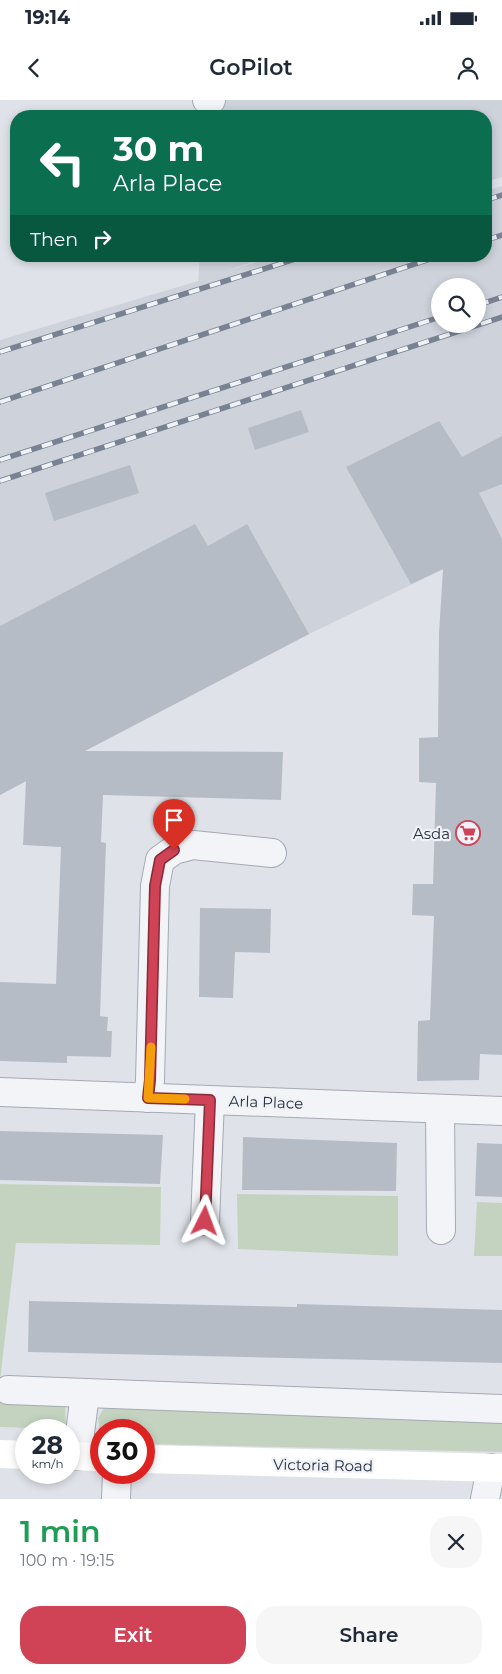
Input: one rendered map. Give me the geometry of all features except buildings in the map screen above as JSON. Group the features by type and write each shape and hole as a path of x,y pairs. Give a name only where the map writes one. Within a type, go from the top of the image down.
{"street":[{"path":"148,1098 155,886 160,860 174,850 193,845 272,853"},
{"name":"Arla Place","path":"0,1092 502,1111"},
{"path":"205,1221 210,1100"},
{"path":"440,1109 441,1230"},
{"path":"8,1390 502,1409"},
{"path":"82,1457 85,1394"},
{"path":"0,1454 15,1455"},
{"name":"Victoria Road","path":"155,1459 496,1468"},
{"path":"485,1499 496,1468"},
{"path":"116,1499 117,1484"}],"shaded area":[{"path":"211,100 502,100 502,177 492,180 492,110 210,110"},
{"path":"502,186 502,541 309,634 0,795 0,340 198,281 200,262 252,262 224,272 256,262 492,262 492,189"}],"green space":[{"path":"0,1184 161,1187 160,1245 16,1243 0,1381"},
{"path":"237,1194 398,1196 398,1256 238,1249"},
{"path":"477,1202 502,1203 502,1256 474,1256"},
{"path":"0,1401 65,1403 66,1419 15,1419 15,1427 0,1427"},
{"path":"104,1408 502,1419 502,1452 155,1444 155,1419 98,1418"}],"railway":[{"path":"492,198 502,195"},
{"path":"492,238 502,235"},
{"path":"0,352 286,262"},
{"path":"0,402 421,262"},
{"path":"486,302 502,297"},
{"path":"0,481 502,317"},
{"path":"0,460 431,320"}],"slow traffic":[{"path":"151,1047 148,1098 185,1099"}],"place":[{"name":"Asda","path":"468,833"}],"route":[{"path":"174,850 160,860 155,886 148,1098 210,1100 205,1221"}]}
